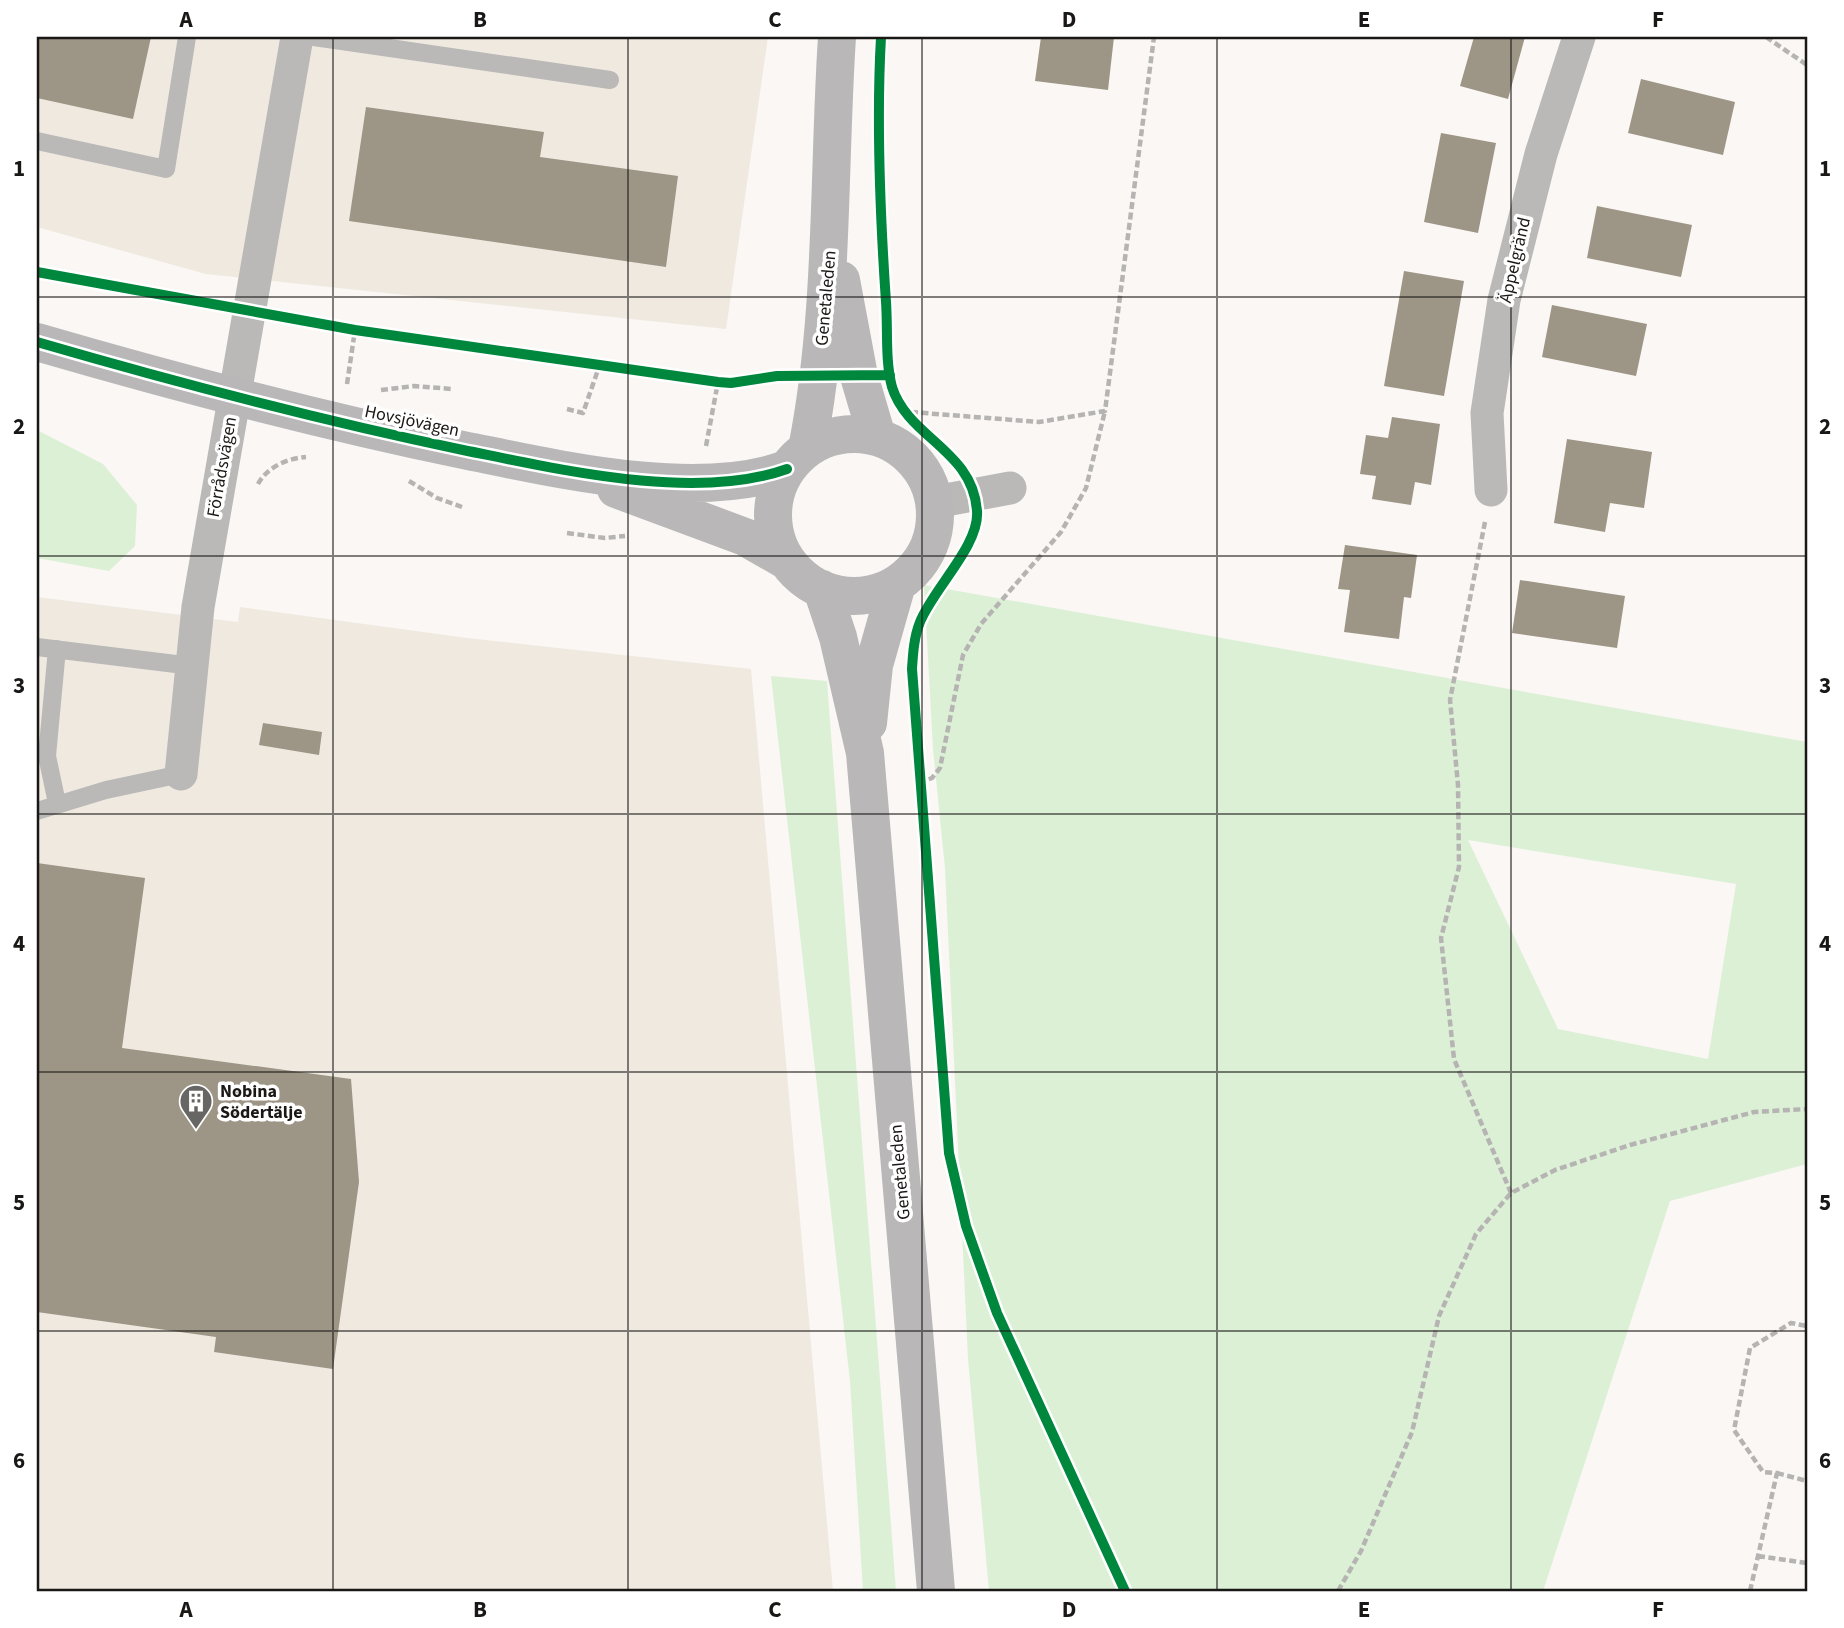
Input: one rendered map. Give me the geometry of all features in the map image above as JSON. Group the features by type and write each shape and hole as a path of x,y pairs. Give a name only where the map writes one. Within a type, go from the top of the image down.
{"main road":[{"name":"Genetaleden","path":"797,459 819,377 832,229 833,109 837,37"},
{"name":"Genetaleden","path":"832,229 859,376 877,437"},
{"name":"Hovsjövägen","path":"37,342 340,425 571,472 719,484 765,477 797,459"},
{"path":"841,435 877,437 894,444 915,461 930,484 934,502 934,534 928,549 910,575 897,584 860,596 822,589 802,578 778,544 774,505 797,459 841,435"},
{"name":"Hovsjövägen","path":"571,472 745,537 788,561"},
{"name":"Genetaleden","path":"865,753 874,665 897,584"},
{"name":"Genetaleden","path":"822,589 838,637 865,753 936,1591"}],"street":[{"name":"Förrådsvägen","path":"181,774 198,607 296,37"},
{"name":"Äppelgränd","path":"1491,490 1487,413 1504,300 1541,154 1578,37"},
{"path":"934,502 1010,488"}],"lane":[{"path":"37,141 166,169 187,37"},
{"path":"314,37 610,80"},
{"path":"37,647 192,666"},
{"path":"57,649 47,756 57,803"},
{"path":"37,811 57,803 181,774"}],"path":[{"path":"919,783 932,778 940,768 963,655 981,624 1061,532 1086,488 1105,411 1154,37"},
{"path":"1766,37 1807,65"},
{"path":"341,327 368,331"},
{"path":"587,362 613,366"},
{"path":"567,409 583,413 600,364"},
{"path":"705,380 731,383"},
{"path":"372,390 414,386 452,389"},
{"path":"346,388 354,390"},
{"path":"900,401 916,422"},
{"path":"907,412 1039,422 1105,411"},
{"path":"256,488 261,479 278,464 293,457 309,456"},
{"path":"399,474 437,498 462,508"},
{"path":"1491,490 1450,700 1458,785 1459,867 1441,938 1454,1059 1511,1193"},
{"path":"918,771 920,796"},
{"path":"1338,1591 1361,1551 1412,1432 1439,1316 1476,1234 1511,1193 1555,1170 1630,1145 1754,1112 1807,1108"},
{"path":"1807,1326 1791,1323 1749,1348 1734,1430 1763,1472 1807,1481"},
{"path":"1750,1591 1777,1473"},
{"path":"1758,1556 1807,1563"}],"shaded area":[{"path":"37,37 768,37 726,329 206,274 37,227"},
{"path":"37,597 238,622 240,607 467,638 751,669 833,1591 37,1591"}],"green space":[{"path":"37,430 103,464 137,505 135,546 109,571 37,558"},
{"path":"924,585 1807,742 1807,1164 1670,1201 1543,1591 989,1591 968,1359 945,868 933,749","holes":["1468,840 1736,884 1708,1059 1558,1029"]},
{"path":"771,676 827,681 896,1591 863,1591 850,1381"}],"building":[{"path":"37,37 151,37 133,119 37,98"},
{"path":"1041,37 1114,37 1108,90 1035,81"},
{"path":"1474,37 1525,37 1508,99 1460,86"},
{"path":"1641,79 1735,102 1723,155 1628,133"},
{"path":"366,107 544,132 540,157 678,176 666,267 349,221"},
{"path":"1441,133 1496,143 1478,233 1424,222"},
{"path":"1597,206 1692,225 1681,277 1587,258"},
{"path":"1404,271 1464,281 1444,396 1384,386"},
{"path":"1552,305 1647,324 1636,376 1542,357"},
{"path":"1392,417 1440,424 1431,485 1415,482 1411,505 1372,499 1376,476 1360,474 1366,435 1388,438"},
{"path":"1567,439 1652,452 1644,508 1610,503 1605,532 1554,523"},
{"path":"1345,545 1417,555 1411,598 1404,597 1399,639 1344,632 1350,590 1338,589"},
{"path":"1520,580 1625,596 1617,648 1512,633"},
{"path":"263,723 322,732 319,755 259,745"},
{"name":"Nobina Södertälje","path":"37,863 145,878 122,1048 351,1079 359,1182 333,1369 214,1352 216,1337 37,1312"}],"cycle path":[{"path":"881,37 879,170 888,356 892,387 911,419 953,458 964,473 973,490 977,511 976,524 964,552 920,622 912,669 949,1153 966,1226 997,1313 1125,1591"},
{"path":"37,272 355,330 718,382 731,383 777,376 890,375"},
{"path":"37,342 302,413 541,466 626,479 711,483 751,478 787,469"}],"place":[{"name":"Nobina Södertälje","path":"196,1131"}]}
